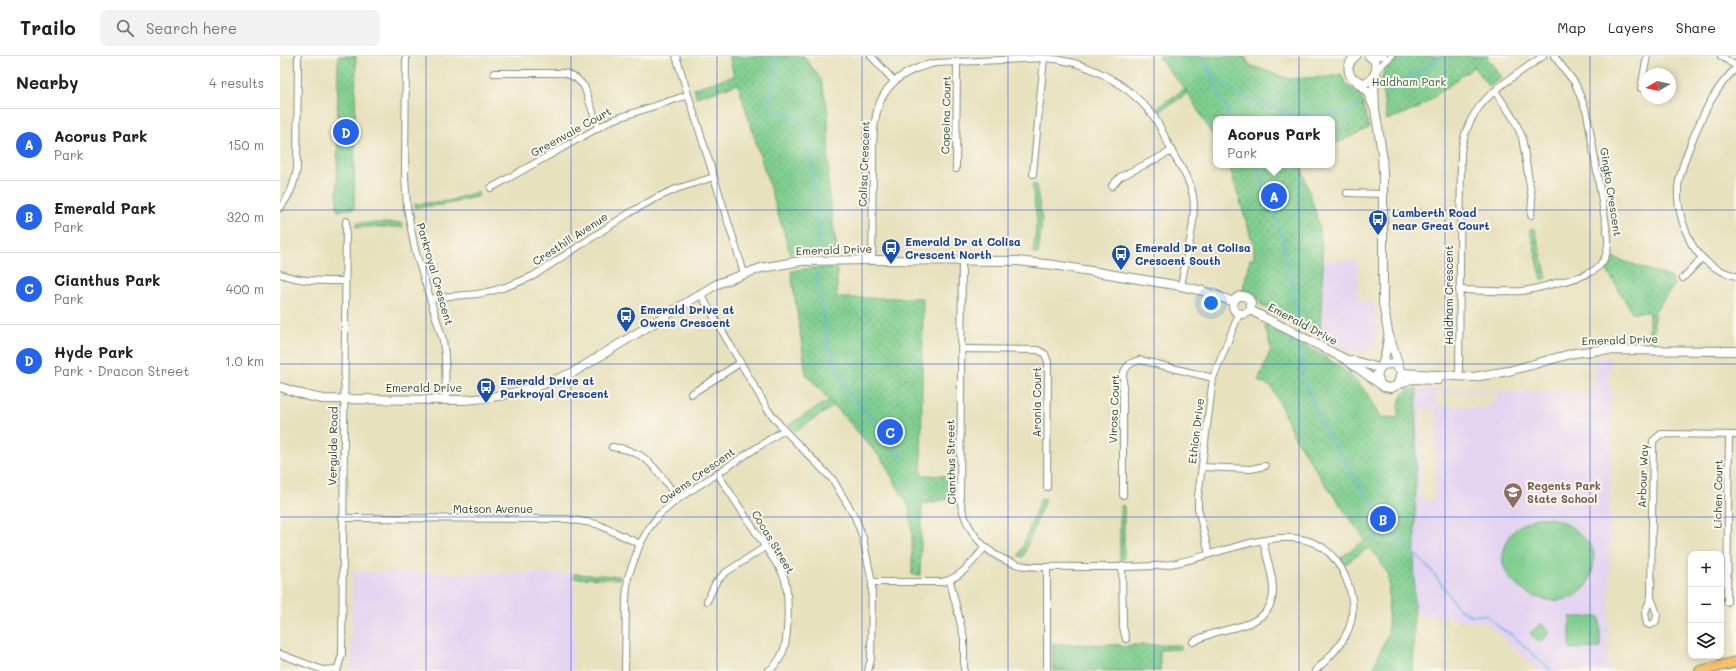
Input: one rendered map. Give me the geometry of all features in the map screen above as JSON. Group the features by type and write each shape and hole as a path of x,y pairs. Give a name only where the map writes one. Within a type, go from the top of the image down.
{"highway":[{"path":"1700,671 1736,662"}],"street":[{"path":"280,208 294,185 297,170 298,56"},
{"name":"Parkroyal Crescent","path":"406,56 405,177 407,207 415,250 443,340 446,400"},
{"path":"676,56 744,273"},
{"path":"871,56 894,81"},
{"path":"1370,56 1384,56"},
{"path":"1370,56 1375,61 1375,109 1382,153 1383,289 1385,315 1388,332 1400,371 1398,384"},
{"path":"1355,81 1363,83 1374,78 1376,72 1391,56"},
{"name":"Haldham Crescent","path":"1459,377 1462,139 1474,112 1483,101 1543,56"},
{"name":"Gingko Crescent","path":"1459,290 1521,291 1533,289 1584,276 1594,271 1606,257 1609,247 1608,237 1587,113 1575,83 1554,56"},
{"path":"1645,68 1647,56"},
{"path":"1721,56 1736,67 1714,94 1706,110 1680,177 1678,189 1681,220 1695,250 1712,267 1724,273 1736,276"},
{"path":"1033,174 1044,58"},
{"name":"Colisa Crescent","path":"872,260 873,126 880,99 894,81 919,66 934,63 1044,58 1071,61 1085,66 1112,80 1130,92 1152,115 1188,180 1192,195 1194,210 1181,286"},
{"path":"1352,58 1348,66 1349,74 1367,91 1375,109"},
{"name":"Copeina Court","path":"956,169 957,62"},
{"path":"494,73 564,73 576,78 584,86 598,127"},
{"path":"1495,91 1514,118 1522,137 1532,199 1531,215"},
{"name":"Greenvale Court","path":"492,188 598,127 624,115 688,95"},
{"path":"1112,186 1120,178 1172,151"},
{"name":"Cresthill Avenue","path":"431,299 441,296 477,294 495,290 533,276 631,212 656,198 676,189 714,177"},
{"path":"1346,193 1383,194"},
{"name":"Vergulde Road","path":"337,670 342,654 342,518 346,221"},
{"path":"1683,278 1702,258"},
{"name":"Emerald Drive","path":"280,387 323,399 446,400 479,399 505,396 532,389 586,366 700,293 717,284 761,268 801,261 962,260 1035,263 1181,286 1203,291 1234,302"},
{"name":"Cianthus Street","path":"962,260 960,498 962,512 967,525 985,547 1000,557 1016,564 1047,567 1122,566 1166,565 1263,541 1287,537 1311,541 1330,555 1339,566 1344,575 1352,602 1349,628 1343,642 1335,653 1315,671"},
{"path":"280,274 292,279 308,281 345,281"},
{"path":"700,293 768,410 784,430 833,480 855,516 869,560 872,582 870,659 868,671"},
{"path":"1240,296 1246,297 1251,304 1250,310 1244,314 1239,314 1234,310 1234,302 1240,296"},
{"name":"Emerald Drive","path":"1250,310 1345,359 1387,388 1411,379 1440,380 1459,377"},
{"name":"Ethion Drive","path":"1209,554 1198,508 1213,378 1239,314"},
{"path":"1380,384 1377,374 1386,351 1388,332"},
{"name":"Aronia Court","path":"961,349 1038,350 1045,354 1048,362 1047,487"},
{"name":"Emerald Drive","path":"1345,359 1381,366 1390,363 1400,371 1459,377 1474,377 1588,351 1736,351"},
{"name":"Virosa Court","path":"1123,495 1123,374 1126,367 1132,362 1140,360 1213,378"},
{"path":"691,394 740,363"},
{"name":"Owens Crescent","path":"625,671 626,598 628,577 640,544 659,515 678,499 784,430"},
{"name":"Arbour Way","path":"1651,597 1653,441 1661,434 1736,435"},
{"name":"Lichen Court","path":"1727,602 1729,435"},
{"path":"612,447 624,448 643,456 678,499"},
{"path":"1202,467 1251,469 1265,466"},
{"name":"Cocas Street","path":"717,473 785,579 787,593 786,641 782,655 774,667 768,671"},
{"name":"Matson Avenue","path":"342,518 568,519 597,524 640,544"},
{"path":"1193,642 1204,636 1256,621 1263,616 1270,607 1273,597 1273,587 1263,541"},
{"path":"706,601 716,582 725,573 765,547"},
{"path":"872,582 950,581 965,570 985,547"},
{"path":"1122,566 1123,627 1126,639"},
{"path":"1047,567 1047,671"},
{"path":"950,581 964,638 964,671"},
{"path":"280,654 323,670 337,670"}],"shaded area":[{"path":"1323,261 1358,262 1358,301 1374,301 1378,335 1375,346 1366,353 1354,352 1320,335"},
{"name":"Regents Park State School","path":"1610,357 1610,393 1612,393 1608,671 1538,671 1487,623 1414,614 1417,389 1594,393 1595,359","holes":["1436,392 1500,393 1491,406 1487,407 1442,407 1436,402","1421,409 1436,409 1435,500 1420,500","1536,518 1551,518 1563,523 1587,540 1504,550 1511,532 1523,522"]},
{"path":"352,572 574,574 573,671 351,671"}],"green space":[{"path":"338,56 356,56 354,209 344,209 339,211 337,210"},
{"path":"729,56 804,56 821,80 828,111 829,197 837,251 790,253 738,84 696,97 694,88 734,76"},
{"path":"1157,56 1245,56 1249,65 1289,79 1326,77 1341,74 1346,84 1361,96 1369,128 1335,144 1335,116 1213,116 1213,136 1188,93"},
{"name":"Haldham Park","path":"1401,56 1488,56 1487,58 1502,77 1489,87 1474,67 1419,108 1387,120 1381,82 1385,68"},
{"path":"1185,89 1188,93 1159,112 1156,108"},
{"path":"1230,168 1302,168 1320,228 1323,261 1320,335 1261,305 1255,293 1243,289 1250,259 1254,259 1254,247"},
{"path":"1036,184 1042,220 1038,254 1033,253 1037,220 1032,185"},
{"path":"477,192 479,196 449,204 415,208 415,204 448,201"},
{"path":"357,223 401,223 403,227 356,227"},
{"path":"1535,229 1547,278 1542,280 1530,230"},
{"path":"1612,257 1672,278 1674,286 1654,312 1654,341 1649,341 1649,312 1632,312 1606,269"},
{"path":"810,268 837,268 837,298 923,298 921,473 924,475 952,476 952,498 922,504 920,575 912,575 912,532 909,507 881,458 806,374 791,271"},
{"path":"1265,326 1332,361 1347,372 1360,385 1371,400 1379,417 1398,418 1399,403 1403,394 1417,389 1413,671 1372,671 1388,633 1389,575 1370,547 1345,564 1340,558 1365,540 1321,478 1294,436 1272,387 1258,381 1271,349"},
{"path":"829,400 834,406 795,431 789,425"},
{"path":"1041,498 1045,499 1023,557 1019,556"},
{"path":"1120,506 1124,506 1124,559 1120,559"},
{"path":"1536,518 1551,518 1562,522 1575,530 1591,546 1594,555 1594,563 1588,584 1582,591 1572,597 1560,600 1548,600 1536,597 1514,584 1507,574 1503,563 1503,558 1509,537 1518,527"},
{"path":"574,574 620,576 619,579 574,578"},
{"path":"1570,617 1600,617 1600,648 1570,649"},
{"path":"1541,623 1550,633 1539,643 1530,633"},
{"path":"1053,644 1120,645 1123,647 1132,645 1181,645 1181,649 1160,650 1160,671 1053,671"}],"waterway":[{"path":"776,56 777,66 768,108 770,112 783,113 793,116 801,122 807,133 820,232 818,250"},
{"path":"1197,56 1217,78 1248,100 1297,115 1325,115 1345,112 1361,106"},
{"path":"1388,92 1443,56"},
{"path":"1207,68 1230,116"},
{"path":"1257,168 1269,196 1284,243 1298,318"},
{"path":"815,270 828,344 839,374 850,396 889,436 903,458"},
{"path":"1301,349 1304,380 1319,420 1351,473 1391,530 1432,571 1459,609 1470,615 1486,615 1500,628 1512,635 1552,671"},
{"path":"1370,541 1389,527"}],"place":[{"name":"Hyde Park","path":"346,132"},
{"name":"Acorus Park","path":"1274,196"},
{"name":"Lamberth Road near Great Court","path":"1378,236"},
{"name":"Emerald Dr at Colisa Crescent North","path":"891,265"},
{"name":"Emerald Dr at Colisa Crescent South","path":"1121,271"},
{"name":"Emerald Drive at Owens Crescent","path":"626,333"},
{"name":"Emerald Drive at Parkroyal Crescent","path":"486,404"},
{"name":"Cianthus Park","path":"890,432"},
{"name":"Regents Park State School","path":"1513,509"},
{"name":"Emerald Park","path":"1383,519"}]}
